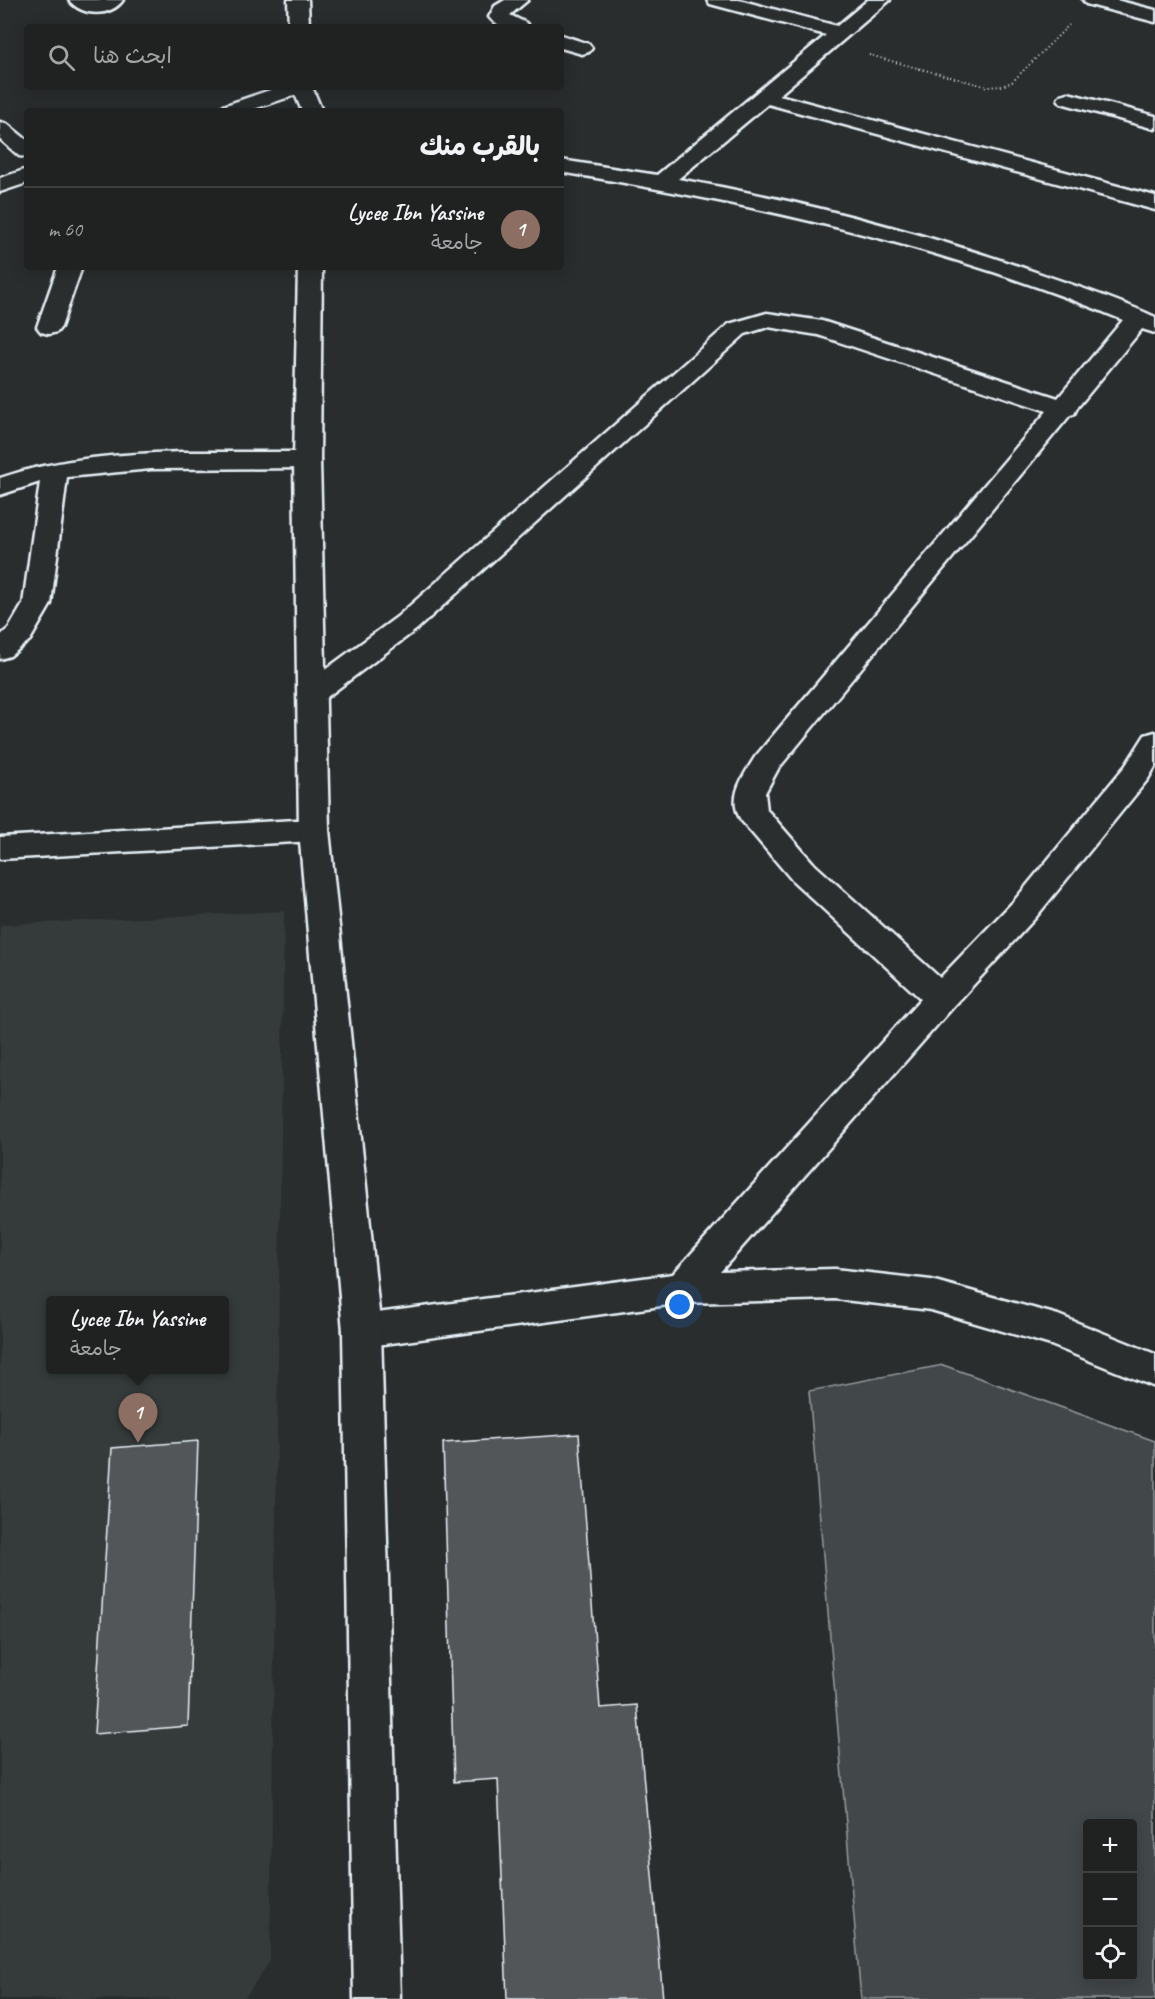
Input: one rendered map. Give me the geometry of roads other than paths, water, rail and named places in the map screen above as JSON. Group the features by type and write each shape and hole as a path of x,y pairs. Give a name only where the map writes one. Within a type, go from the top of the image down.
{"street":[{"path":"79,0 96,8 105,7 113,0"},
{"path":"298,0 299,24"},
{"path":"513,24 499,17 502,10 518,0"},
{"path":"717,0 834,38"},
{"path":"662,182 880,0"},
{"path":"1093,0 1155,16"},
{"path":"564,42 582,48"},
{"path":"236,108 292,90"},
{"path":"302,90 311,108"},
{"path":"765,97 1155,203"},
{"path":"1068,99 1155,123"},
{"path":"0,128 24,149"},
{"path":"564,166 662,182 860,224 1010,270 1147,322 1065,409 766,764 750,793 752,813 803,872 941,998"},
{"path":"0,185 24,177"},
{"path":"49,327 69,270"},
{"path":"310,270 307,460 314,830 362,1332 377,1999"},
{"path":"313,693 407,623 737,329 767,320 822,328 1065,409"},
{"path":"0,487 55,470 116,463 307,460"},
{"path":"0,650 20,634 37,604 55,470"},
{"path":"683,1288 941,998 1025,909 1137,772 1155,742"},
{"path":"0,849 314,830"},
{"path":"362,1332 683,1288 835,1284 931,1295 1058,1331 1155,1371"}],"place":[{"name":"Lycee Ibn Yassine","path":"138,1443"}]}
